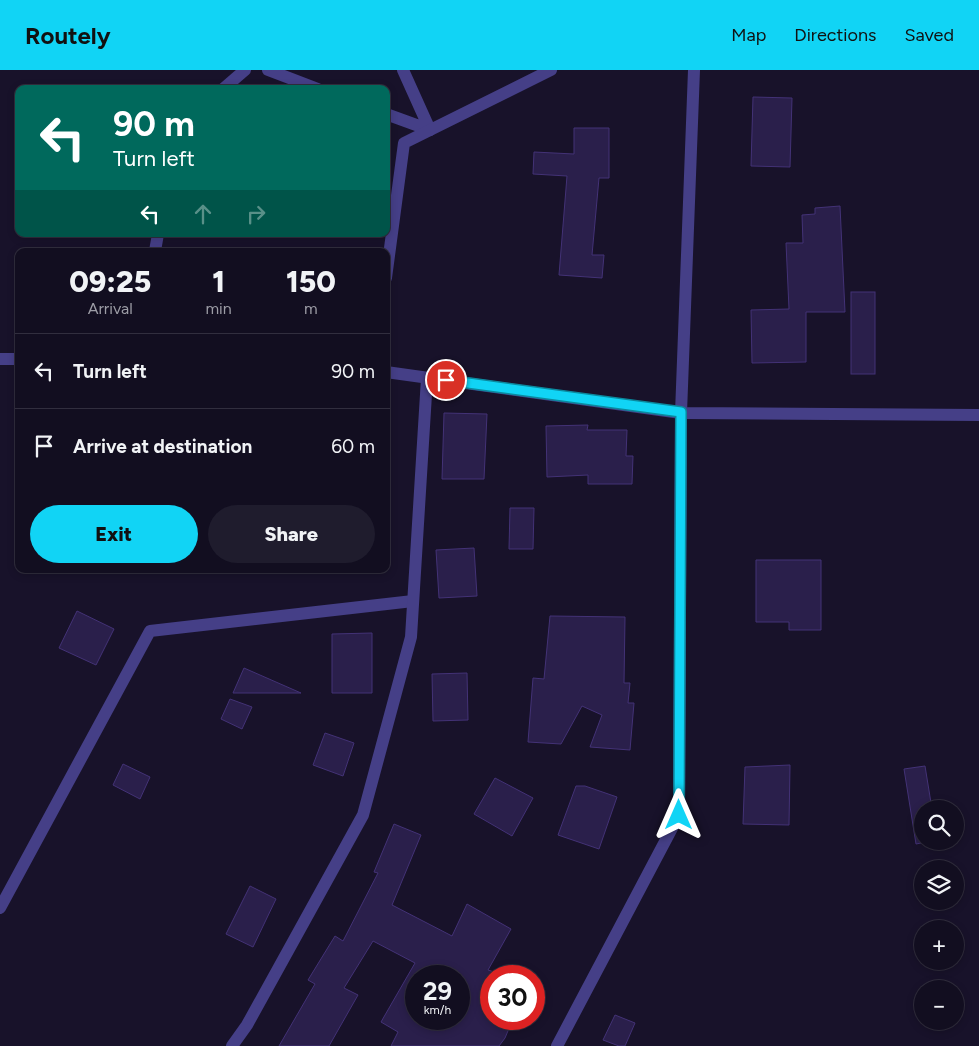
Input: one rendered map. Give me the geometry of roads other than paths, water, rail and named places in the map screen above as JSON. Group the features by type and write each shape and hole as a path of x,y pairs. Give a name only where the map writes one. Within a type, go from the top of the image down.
{"street":[{"path":"228,85 245,70"},
{"path":"268,70 307,85"},
{"path":"403,70 430,130"},
{"path":"390,248 404,143 551,70"},
{"path":"557,1046 679,815 681,412 694,70"},
{"path":"390,115 430,130"},
{"path":"0,359 15,359"},
{"path":"390,373 681,412 979,415"},
{"path":"232,1046 246,1025 363,815 411,637 427,378"},
{"path":"0,908 150,631 413,601"}]}
